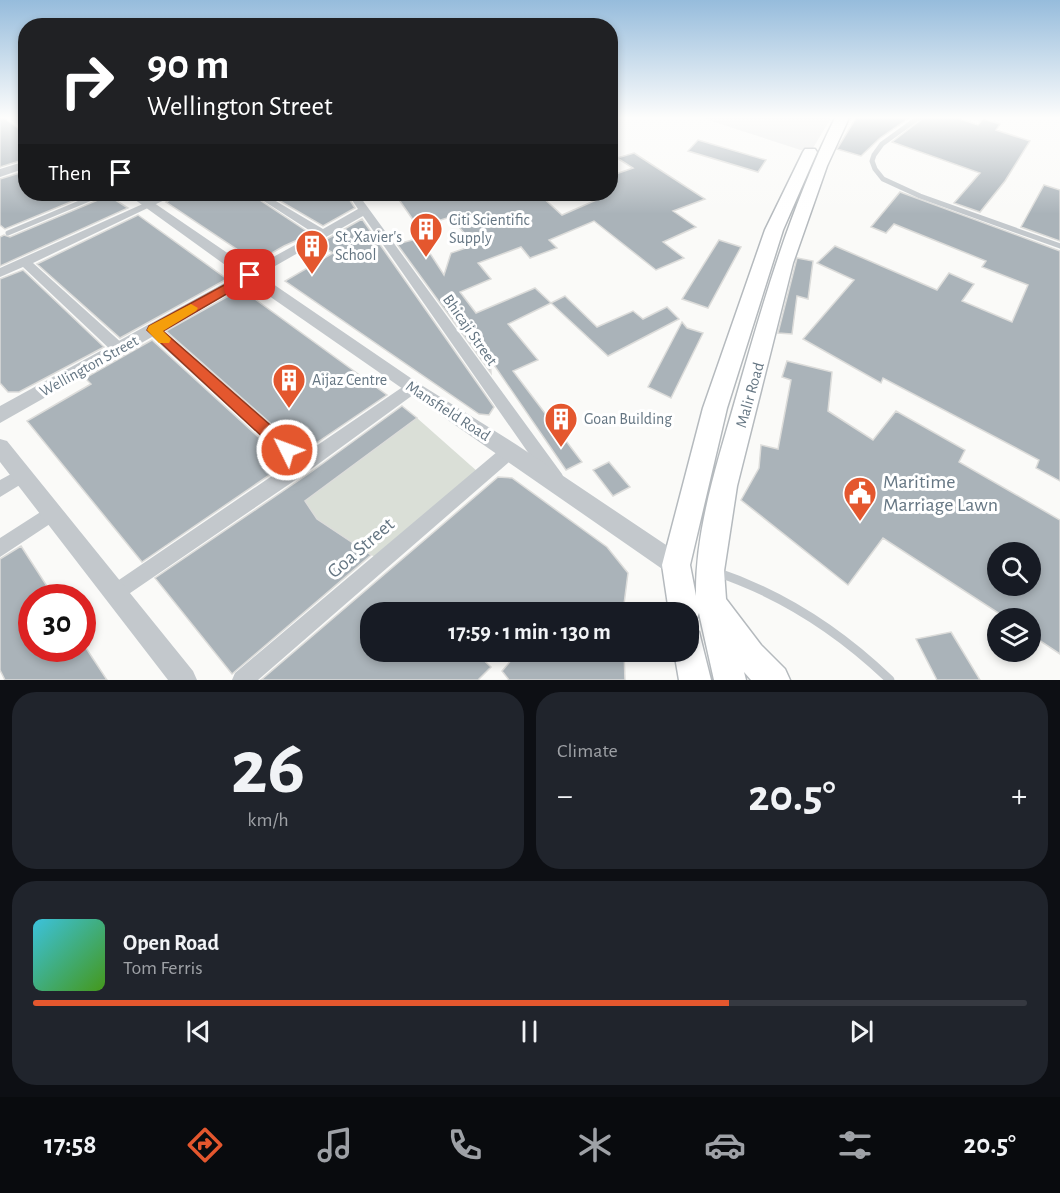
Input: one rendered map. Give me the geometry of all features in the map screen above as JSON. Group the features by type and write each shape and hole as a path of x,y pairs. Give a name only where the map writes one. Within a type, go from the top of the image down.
{"main road":[{"name":"Malir Road","path":"695,602 680,566 715,408 774,230 812,150"},
{"name":"Malir Road","path":"698,602 724,486 784,263 827,150"},
{"path":"699,610 774,680"},
{"name":"Malir Road","path":"699,612 730,680"},
{"path":"692,662 695,680"}],"street":[{"path":"0,173 18,167"},
{"name":"Mansfield Road","path":"144,201 412,388 680,566"},
{"path":"0,273 156,201"},
{"path":"269,201 323,234"},
{"name":"Bhicaji Street","path":"358,201 561,486"},
{"name":"Wellington Street","path":"0,415 365,210"},
{"path":"24,262 119,349"},
{"path":"153,330 304,465"},
{"path":"117,593 412,388"},
{"path":"0,447 184,680"},
{"name":"Goa Street","path":"242,680 510,451"},
{"path":"0,489 22,475"},
{"path":"0,548 52,512"}],"lane":[{"path":"878,150 872,161 883,179 920,196 1060,246"},
{"path":"8,233 84,201"},
{"path":"706,569 738,578 774,594 854,648 890,680"}],"shaded area":[{"path":"417,418 478,472 376,558 317,519 305,501"}],"building":[{"path":"0,150 18,150 18,161 0,167"},
{"path":"731,150 766,160 758,172 688,151"},
{"path":"840,150 868,150 861,156"},
{"path":"914,150 1025,150 1005,181 980,212 954,203 980,173"},
{"path":"634,153 705,199 673,211 696,227 663,242 684,258 656,270 594,221 549,240 557,248 530,258 521,247 478,263 491,279 460,292 476,313 535,288 551,303 508,324 538,360 513,371 582,462 566,470 490,359 491,373 397,244 420,238 444,275 451,253 475,245 450,217 418,227 400,201 547,201 562,215 594,201 618,201 618,173 633,168 618,158"},
{"path":"18,173 18,201 73,201 5,229 0,225 0,179"},
{"path":"1044,185 1060,190 1060,241 1021,227"},
{"path":"900,192 1060,251 1060,481 1036,468 1039,460 883,378 881,383 803,339 854,280 817,263 835,246 937,290 949,273 974,284 962,301 1012,322 1028,285 982,267 986,261 894,224 886,233 871,227"},
{"path":"96,201 117,201 128,208 0,266 0,237 4,235 10,237"},
{"path":"262,201 311,234 256,262 166,202"},
{"path":"280,201 350,201 355,208 323,226"},
{"path":"138,215 227,279 120,338 37,264"},
{"path":"362,219 494,407 489,415 479,414 285,281 333,253 318,244"},
{"path":"719,240 741,247 708,308 682,299"},
{"path":"797,258 813,261 808,299 797,296 792,334 778,333"},
{"path":"23,270 104,347 19,392 8,392 0,383 0,279"},
{"path":"241,289 387,395 303,452 166,331"},
{"path":"565,296 597,327 633,311 643,319 667,307 679,319 608,356 551,303"},
{"path":"682,322 687,328 703,333 671,398 648,387"},
{"path":"152,340 287,463 142,562 27,421 91,384 85,378"},
{"path":"787,361 832,372 828,411 873,440 896,411 965,450 959,462 1060,520 1060,654 1041,641 1041,608 991,608 883,538 848,585 741,500 759,468 761,445 778,449 791,380 782,377"},
{"path":"402,406 417,418 305,501 317,519 371,555 232,674 155,578 311,472"},
{"path":"609,462 630,487 613,496 593,470"},
{"path":"498,477 512,478 607,547 628,573 624,602 360,602 360,662 486,662 491,667 478,680 261,680"},
{"path":"21,546 46,584 18,584 18,662 95,662 107,680 5,680 0,670 0,559"},
{"path":"951,632 980,680 937,680 916,639"},
{"path":"510,662 624,662 625,680 509,680 502,671"}],"slow traffic":[{"path":"164,339 153,330 191,308"}],"place":[{"name":"Citi Scientific Supply","path":"426,258"},
{"name":"St. Xavier's School","path":"312,275"},
{"name":"Aijaz Centre","path":"289,409"},
{"name":"Goan Building","path":"561,448"},
{"name":"Maritime Marriage Lawn","path":"860,522"}],"route":[{"path":"250,275 153,330 287,450"}]}
